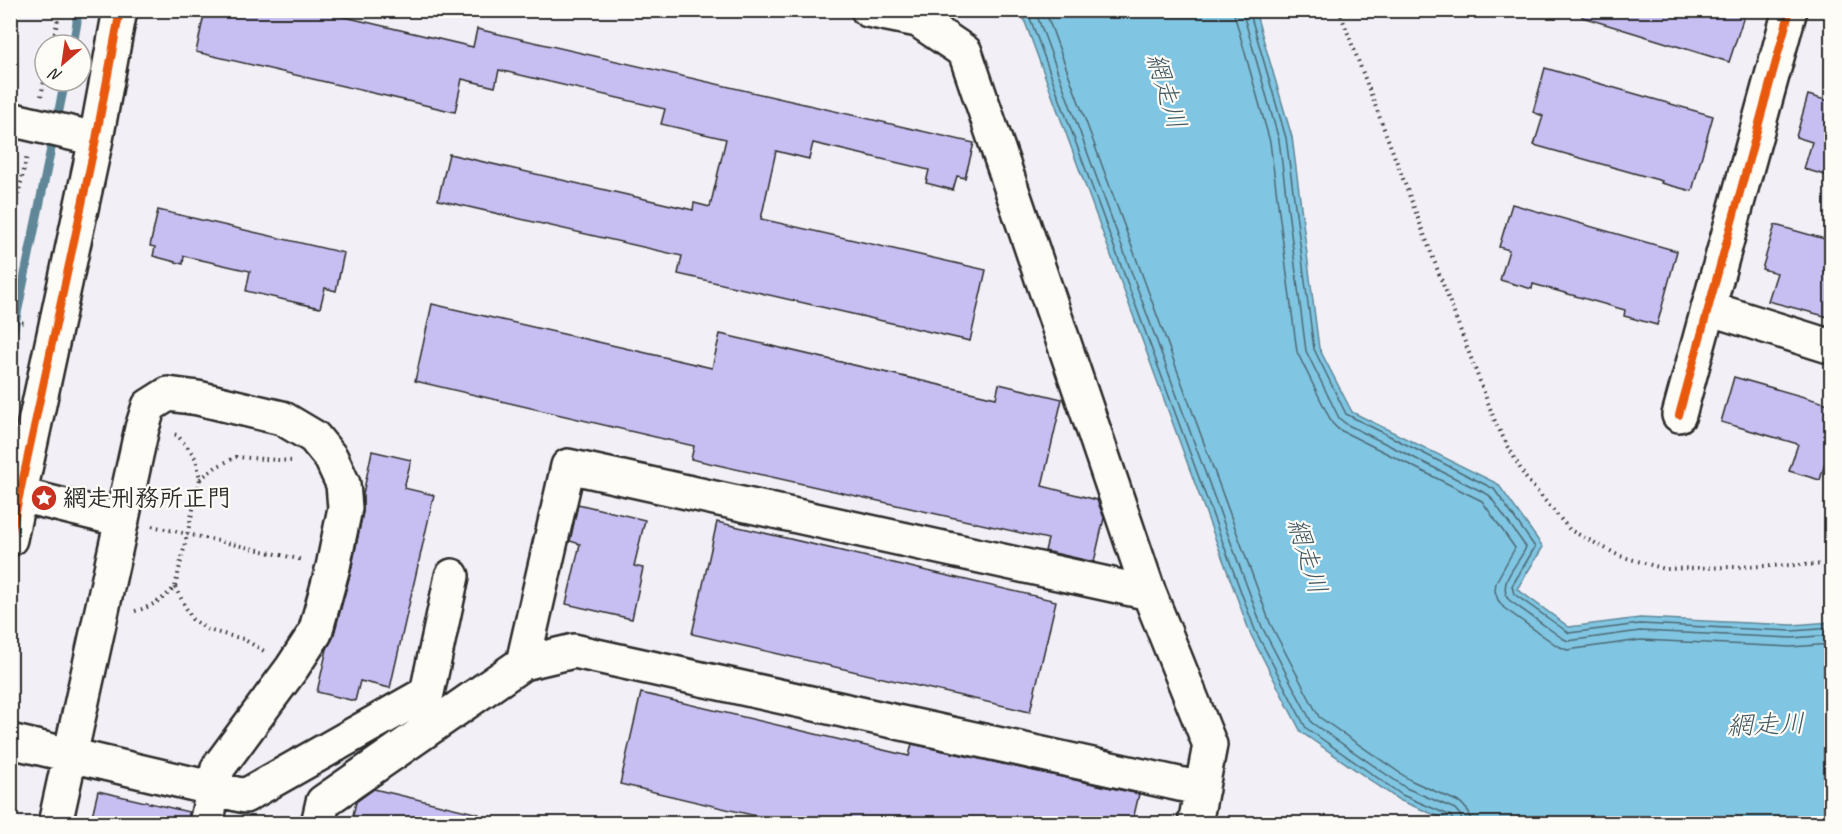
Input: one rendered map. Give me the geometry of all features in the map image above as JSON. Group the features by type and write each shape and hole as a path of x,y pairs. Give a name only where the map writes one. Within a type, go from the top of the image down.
{"street":[{"path":"11,531 20,495 70,133 120,10"},
{"path":"868,10 918,20 965,52 1149,593 1210,745 1195,824"},
{"path":"1679,415 1790,10"},
{"path":"10,119 70,133"},
{"path":"1708,308 1832,347"},
{"path":"55,824 142,428 150,406 168,394 198,398 282,417 314,437 331,458 343,484 345,508 333,567 315,633 218,768 206,824"},
{"path":"523,663 568,466 1149,593"},
{"path":"20,495 122,520"},
{"path":"10,741 70,757 245,796 427,693 452,576"},
{"path":"318,824 323,802 523,663 574,651 1202,789"}],"path":[{"path":"55,33 60,10"},
{"path":"1339,10 1496,424 1525,477 1570,530 1620,556 1665,569 1832,564"},
{"path":"10,321 24,323"},
{"path":"101,613 125,614 148,608 164,598 175,587 200,479 195,459 177,435 142,428"},
{"path":"200,479 216,467 236,457 285,461 331,458"},
{"path":"122,520 333,567"},
{"path":"175,587 192,619 208,630 243,639 292,668"}],"water":[{"name":"網走川","path":"1021,11 1255,11 1292,137 1319,348 1352,412 1498,484 1543,547 1517,589 1569,627 1640,618 1792,625 1831,622 1831,823 1454,823 1399,800 1301,732 1250,633"}],"building":[{"path":"205,10 315,10 473,47 477,29 974,143 965,178 957,176 953,190 926,183 929,170 813,143 809,159 776,151 761,219 986,270 970,341 678,274 682,256 438,200 449,154 693,210 694,203 710,207 726,139 661,124 665,109 499,70 495,87 462,79 455,112 196,52"},
{"path":"1583,10 1746,10 1729,62 1582,17"},
{"path":"1545,68 1713,116 1692,191 1534,145 1543,116 1533,112"},
{"path":"1808,95 1825,100 1832,99 1832,177 1804,169 1812,142 1796,137"},
{"path":"1512,204 1677,251 1657,325 1624,316 1625,310 1533,284 1532,289 1500,280 1509,250 1499,247"},
{"path":"158,210 344,253 336,291 325,288 320,308 246,291 250,271 184,256 183,264 153,256 155,247 150,246"},
{"path":"1775,225 1832,241 1832,318 1768,301 1777,273 1762,269"},
{"path":"432,304 712,368 720,334 996,398 999,384 1062,399 1042,486 1097,500 1104,518 1094,562 1045,551 1048,539 691,459 694,446 415,381"},
{"path":"1734,377 1832,405 1832,454 1828,453 1820,480 1789,471 1798,444 1721,422"},
{"path":"372,451 411,460 404,488 434,495 390,688 360,681 355,701 317,692 327,649 333,638 351,571"},
{"path":"578,504 645,520 634,566 643,568 632,619 566,604 580,544 570,541"},
{"path":"717,522 1056,601 1030,712 692,634"},
{"path":"641,693 909,756 912,744 1139,794 1132,824 790,824 620,784"},
{"path":"374,789 479,814 478,824 351,824 356,802"},
{"path":"98,791 189,812 188,824 90,824"}],"waterway":[{"path":"75,33 76,10"},
{"path":"10,347 63,93"}],"cycle path":[{"path":"10,539 96,139 120,10"},
{"path":"1679,415 1790,10"}],"place":[{"name":"網走刑務所正門","path":"44,498"}]}
